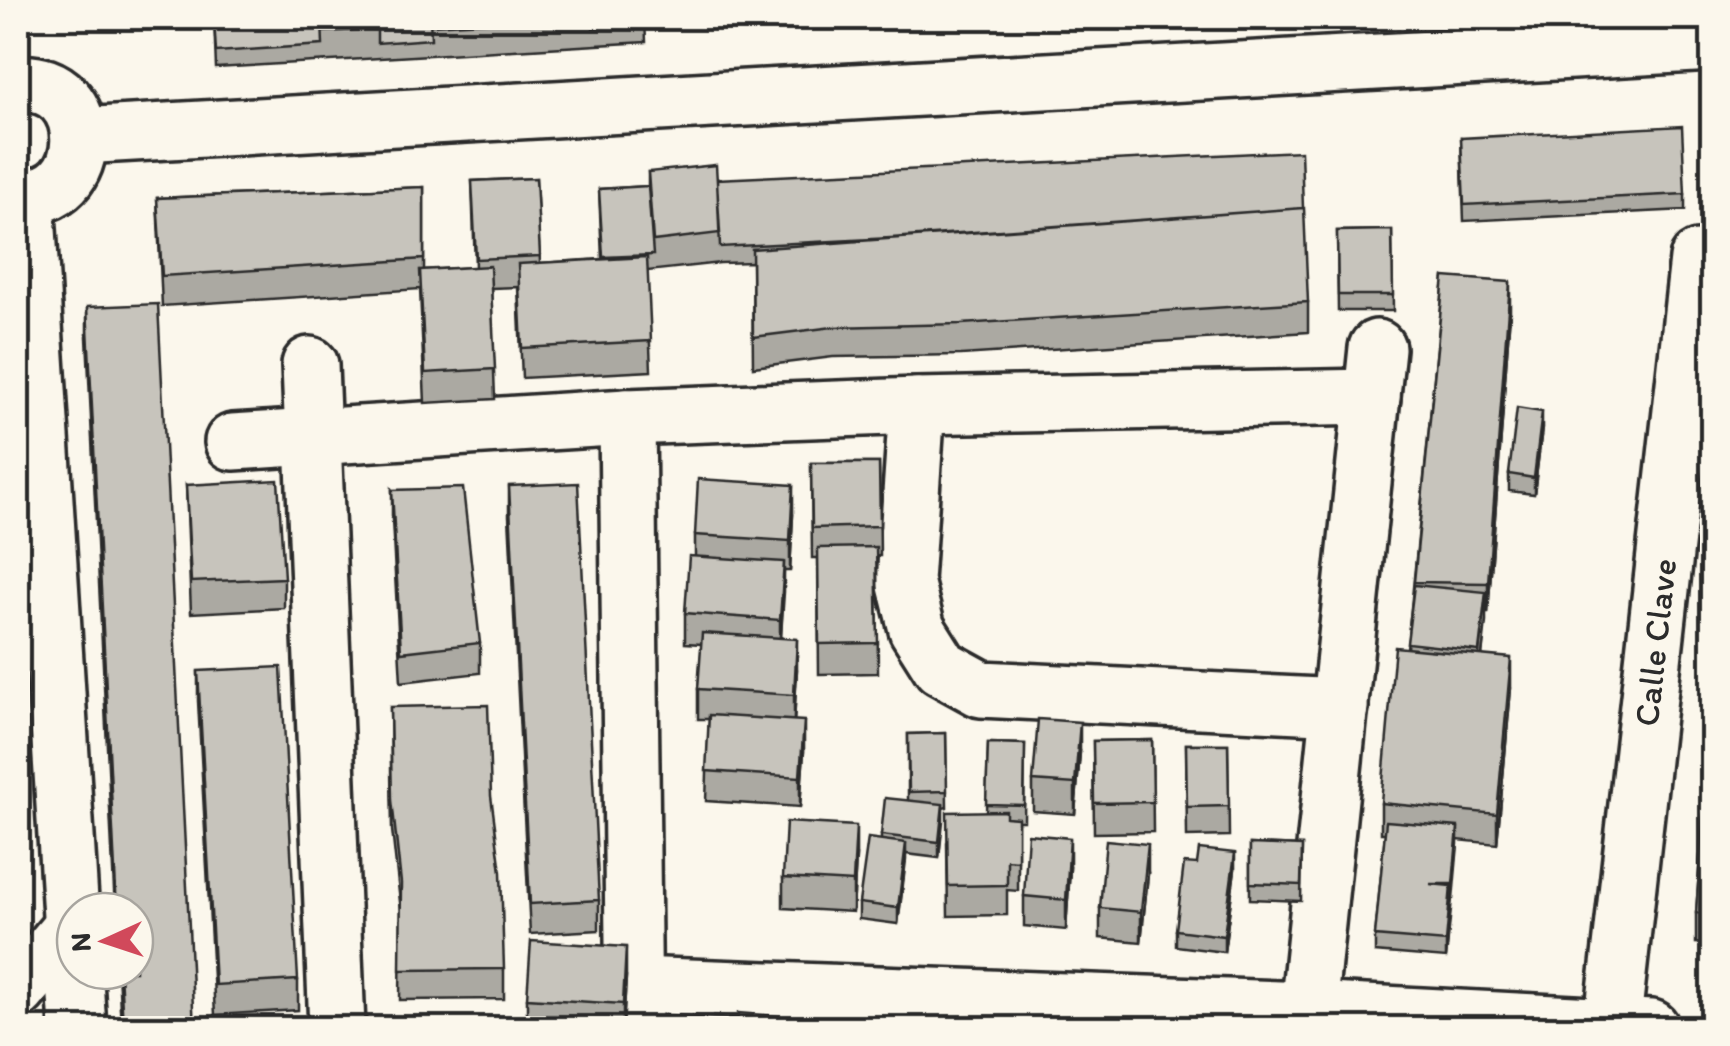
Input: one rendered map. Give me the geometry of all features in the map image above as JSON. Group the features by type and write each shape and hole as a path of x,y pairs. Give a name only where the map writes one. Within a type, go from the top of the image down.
{"street":[{"path":"80,136 1712,43"},
{"path":"18,84 41,85 56,94 69,105 80,136 78,154 60,184 44,193 22,196 35,608 68,891"},
{"name":"Calle Clave","path":"1612,1028 1698,259"},
{"path":"310,365 337,1028"},
{"path":"233,442 628,417 916,406 1374,372 1308,1010"},
{"path":"916,406 905,581 917,629 941,667 980,689 1340,707"},
{"path":"628,417 635,1006 1308,1010 1651,1028"},
{"path":"18,990 55,946"},
{"path":"76,991 78,1028"}],"building":[{"path":"214,18 322,18 323,45 216,52"},
{"path":"322,18 377,18 377,29 323,32"},
{"path":"377,18 430,18 431,39 377,43"},
{"path":"431,18 557,18 431,25"},
{"path":"593,18 645,18 646,26 593,29"},
{"path":"1682,126 1685,194 1464,205 1461,138"},
{"path":"1301,151 1303,208 720,247 717,179"},
{"path":"716,165 720,233 653,241 648,172"},
{"path":"536,178 540,256 476,259 472,181"},
{"path":"648,186 653,255 603,257 599,189"},
{"path":"424,187 424,259 162,276 157,198"},
{"path":"1304,208 1308,302 961,324 833,327 753,337 752,249"},
{"path":"1392,230 1393,295 1338,295 1337,231"},
{"path":"647,257 651,341 522,348 518,264"},
{"path":"490,266 495,369 425,373 420,270"},
{"path":"1444,277 1510,282 1488,583 1414,582"},
{"path":"158,304 194,1028 123,1028 121,991 155,991 155,891 116,891 87,307"},
{"path":"1517,408 1542,412 1534,478 1509,474"},
{"path":"811,463 879,463 880,526 812,528"},
{"path":"698,479 793,485 790,541 695,535"},
{"path":"278,480 284,578 191,582 186,485"},
{"path":"578,483 599,900 530,904 509,486"},
{"path":"463,488 480,643 401,652 392,490"},
{"path":"876,547 878,643 819,644 818,548"},
{"path":"689,556 784,562 780,620 685,613"},
{"path":"1414,585 1486,592 1479,651 1407,643"},
{"path":"702,633 797,639 794,695 698,689"},
{"path":"1395,647 1511,658 1497,814 1381,803"},
{"path":"281,667 298,980 215,985 198,671"},
{"path":"1712,688 1712,914 1696,913"},
{"path":"488,705 504,969 400,970 401,883 392,800 390,707"},
{"path":"709,715 804,721 800,777 706,771"},
{"path":"1038,719 1080,722 1075,784 1033,781"},
{"path":"946,733 947,791 909,792 908,734"},
{"path":"1152,740 1153,802 1094,803 1093,741"},
{"path":"988,743 1025,744 1024,805 986,804"},
{"path":"1186,744 1228,744 1229,806 1187,807"},
{"path":"885,798 943,804 939,842 881,835"},
{"path":"1006,811 1006,817 1018,818 1018,861 1007,860 1007,885 948,886 947,812"},
{"path":"1386,821 1458,827 1453,884 1430,884 1451,886 1446,942 1375,936"},
{"path":"786,822 856,826 853,882 783,878"},
{"path":"1028,834 1070,838 1066,900 1024,896"},
{"path":"868,838 906,843 898,908 859,903"},
{"path":"1106,840 1148,844 1141,912 1100,908"},
{"path":"1250,844 1302,846 1301,885 1250,883"},
{"path":"1199,849 1235,853 1224,936 1176,930 1184,863 1197,864"},
{"path":"531,941 626,947 623,1004 527,998"},
{"path":"738,1013 930,1028 737,1028"}]}
